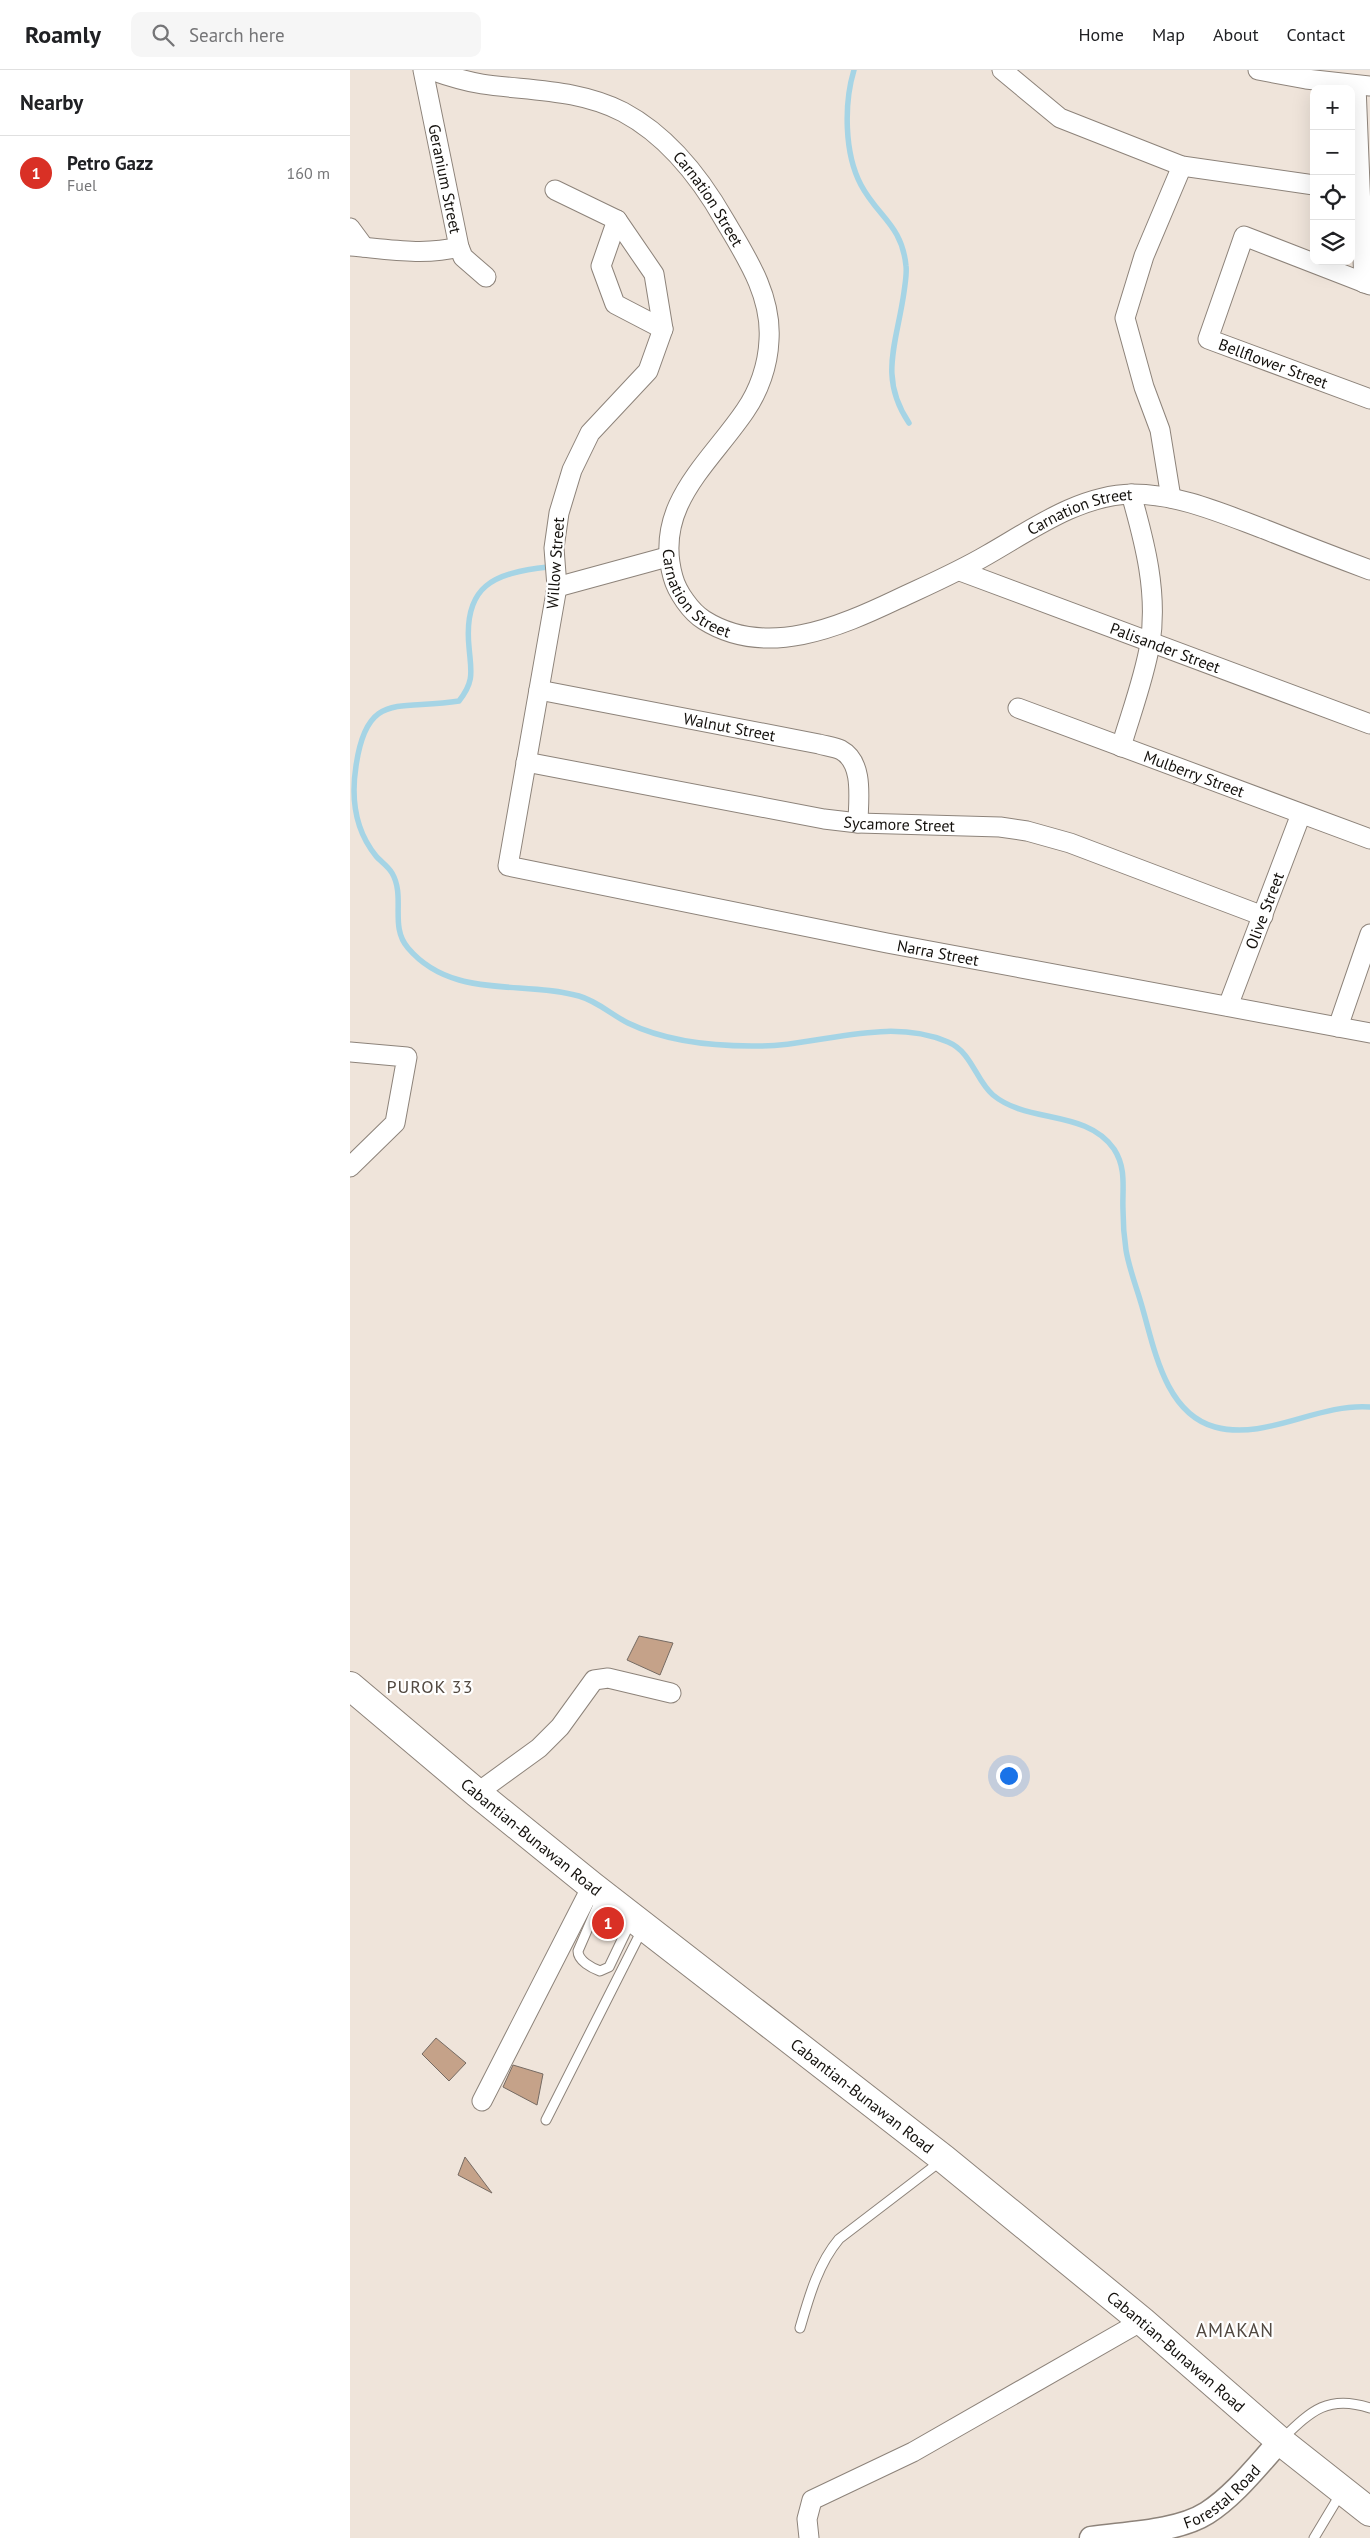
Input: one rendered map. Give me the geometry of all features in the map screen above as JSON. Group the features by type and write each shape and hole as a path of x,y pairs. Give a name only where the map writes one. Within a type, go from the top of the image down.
{"main road":[{"name":"Cabantian-Bunawan Road","path":"350,1686 477,1793 598,1890 944,2159 1142,2321 1280,2441 1370,2512"}],"street":[{"name":"Geranium Street","path":"423,70 459,247 463,257 486,276"},
{"name":"Carnation Street","path":"431,70 481,83 556,92 590,99 620,111 650,128 677,154 698,179 720,212 751,266 768,304 770,340 763,375 746,410 692,482 677,508 670,529 667,557 676,587 699,617 723,630 759,637 805,635 843,624 960,571 1071,508 1105,498 1131,494 1171,498 1206,507 1370,570"},
{"path":"1002,70 1060,118 1182,166 1310,184"},
{"path":"1258,70 1363,86 1356,191 1367,284"},
{"path":"1171,498 1160,430 1144,387 1125,318 1144,256 1182,166"},
{"path":"555,190 616,220 654,274 664,329"},
{"path":"616,220 601,266 615,304 664,329"},
{"path":"350,228 357,247 433,251 459,247"},
{"name":"Bellflower Street","path":"1367,284 1244,236 1208,339 1370,399"},
{"name":"Willow Street","path":"508,866 557,587 554,548 558,513 572,470 590,433 648,371 664,329"},
{"path":"1121,747 1145,668 1150,642 1152,604 1150,572 1131,494"},
{"path":"557,587 667,557"},
{"name":"Palisander Street","path":"960,571 1370,724"},
{"name":"Walnut Street","path":"538,690 842,750 854,765 858,781 858,823"},
{"name":"Mulberry Street","path":"1018,708 1370,839"},
{"name":"Sycamore Street","path":"526,762 858,823 1000,827 1027,831 1070,843 1263,916"},
{"name":"Olive Street","path":"1228,1006 1301,814"},
{"name":"Narra Street","path":"508,866 877,941 1370,1033"},
{"path":"1338,1027 1370,934"},
{"path":"350,1052 407,1057 395,1122 350,1167"},
{"path":"477,1793 539,1748 560,1727 594,1680 608,1678 671,1693"},
{"path":"482,2101 598,1890"},
{"path":"809,2538 807,2519 812,2500 922,2447 1142,2321"},
{"name":"Forestal Road","path":"1091,2538 1178,2524 1205,2514 1228,2497 1280,2441"}],"lane":[{"path":"598,1890 579,1946 578,1955 582,1960 600,1971 605,1970 639,1921"},
{"path":"546,2120 639,1921"},
{"path":"800,2328 828,2252 839,2239 944,2159"},
{"path":"1280,2441 1316,2409 1334,2402 1354,2403 1370,2408"},
{"path":"1314,2538 1343,2490"}],"building":[{"path":"639,1636 673,1643 660,1675 627,1660"},
{"path":"436,2038 466,2063 449,2081 422,2054"},
{"path":"513,2065 543,2074 537,2105 503,2087"},
{"path":"465,2157 492,2193 458,2175"}],"waterway":[{"path":"854,70 847,112 851,158 861,185 894,231 904,252 906,276 894,344 892,375 894,390 909,423"},
{"path":"548,567 512,573 486,586 477,596 471,609 468,626 471,676 468,688 459,701 390,708 378,714 368,725 361,742 354,790 356,813 363,835 369,846 390,870 396,882 399,930 408,948 426,964 445,975 466,982 489,986 557,991 579,996 592,1001 622,1020 642,1029 688,1041 736,1046 776,1045 875,1032 899,1032 924,1035 948,1042 963,1053 993,1095 1007,1104 1023,1110 1073,1122 1088,1128 1102,1136 1114,1149 1121,1164 1123,1179 1124,1230 1129,1263 1164,1376 1184,1408 1198,1419 1215,1427 1234,1430 1272,1426 1331,1410 1350,1407 1370,1407"}],"place":[{"name":"Petro Gazz","path":"608,1923"}],"district":[{"name":"PUROK 33","path":"430,1687"},
{"name":"AMAKAN","path":"1235,2330"}]}
